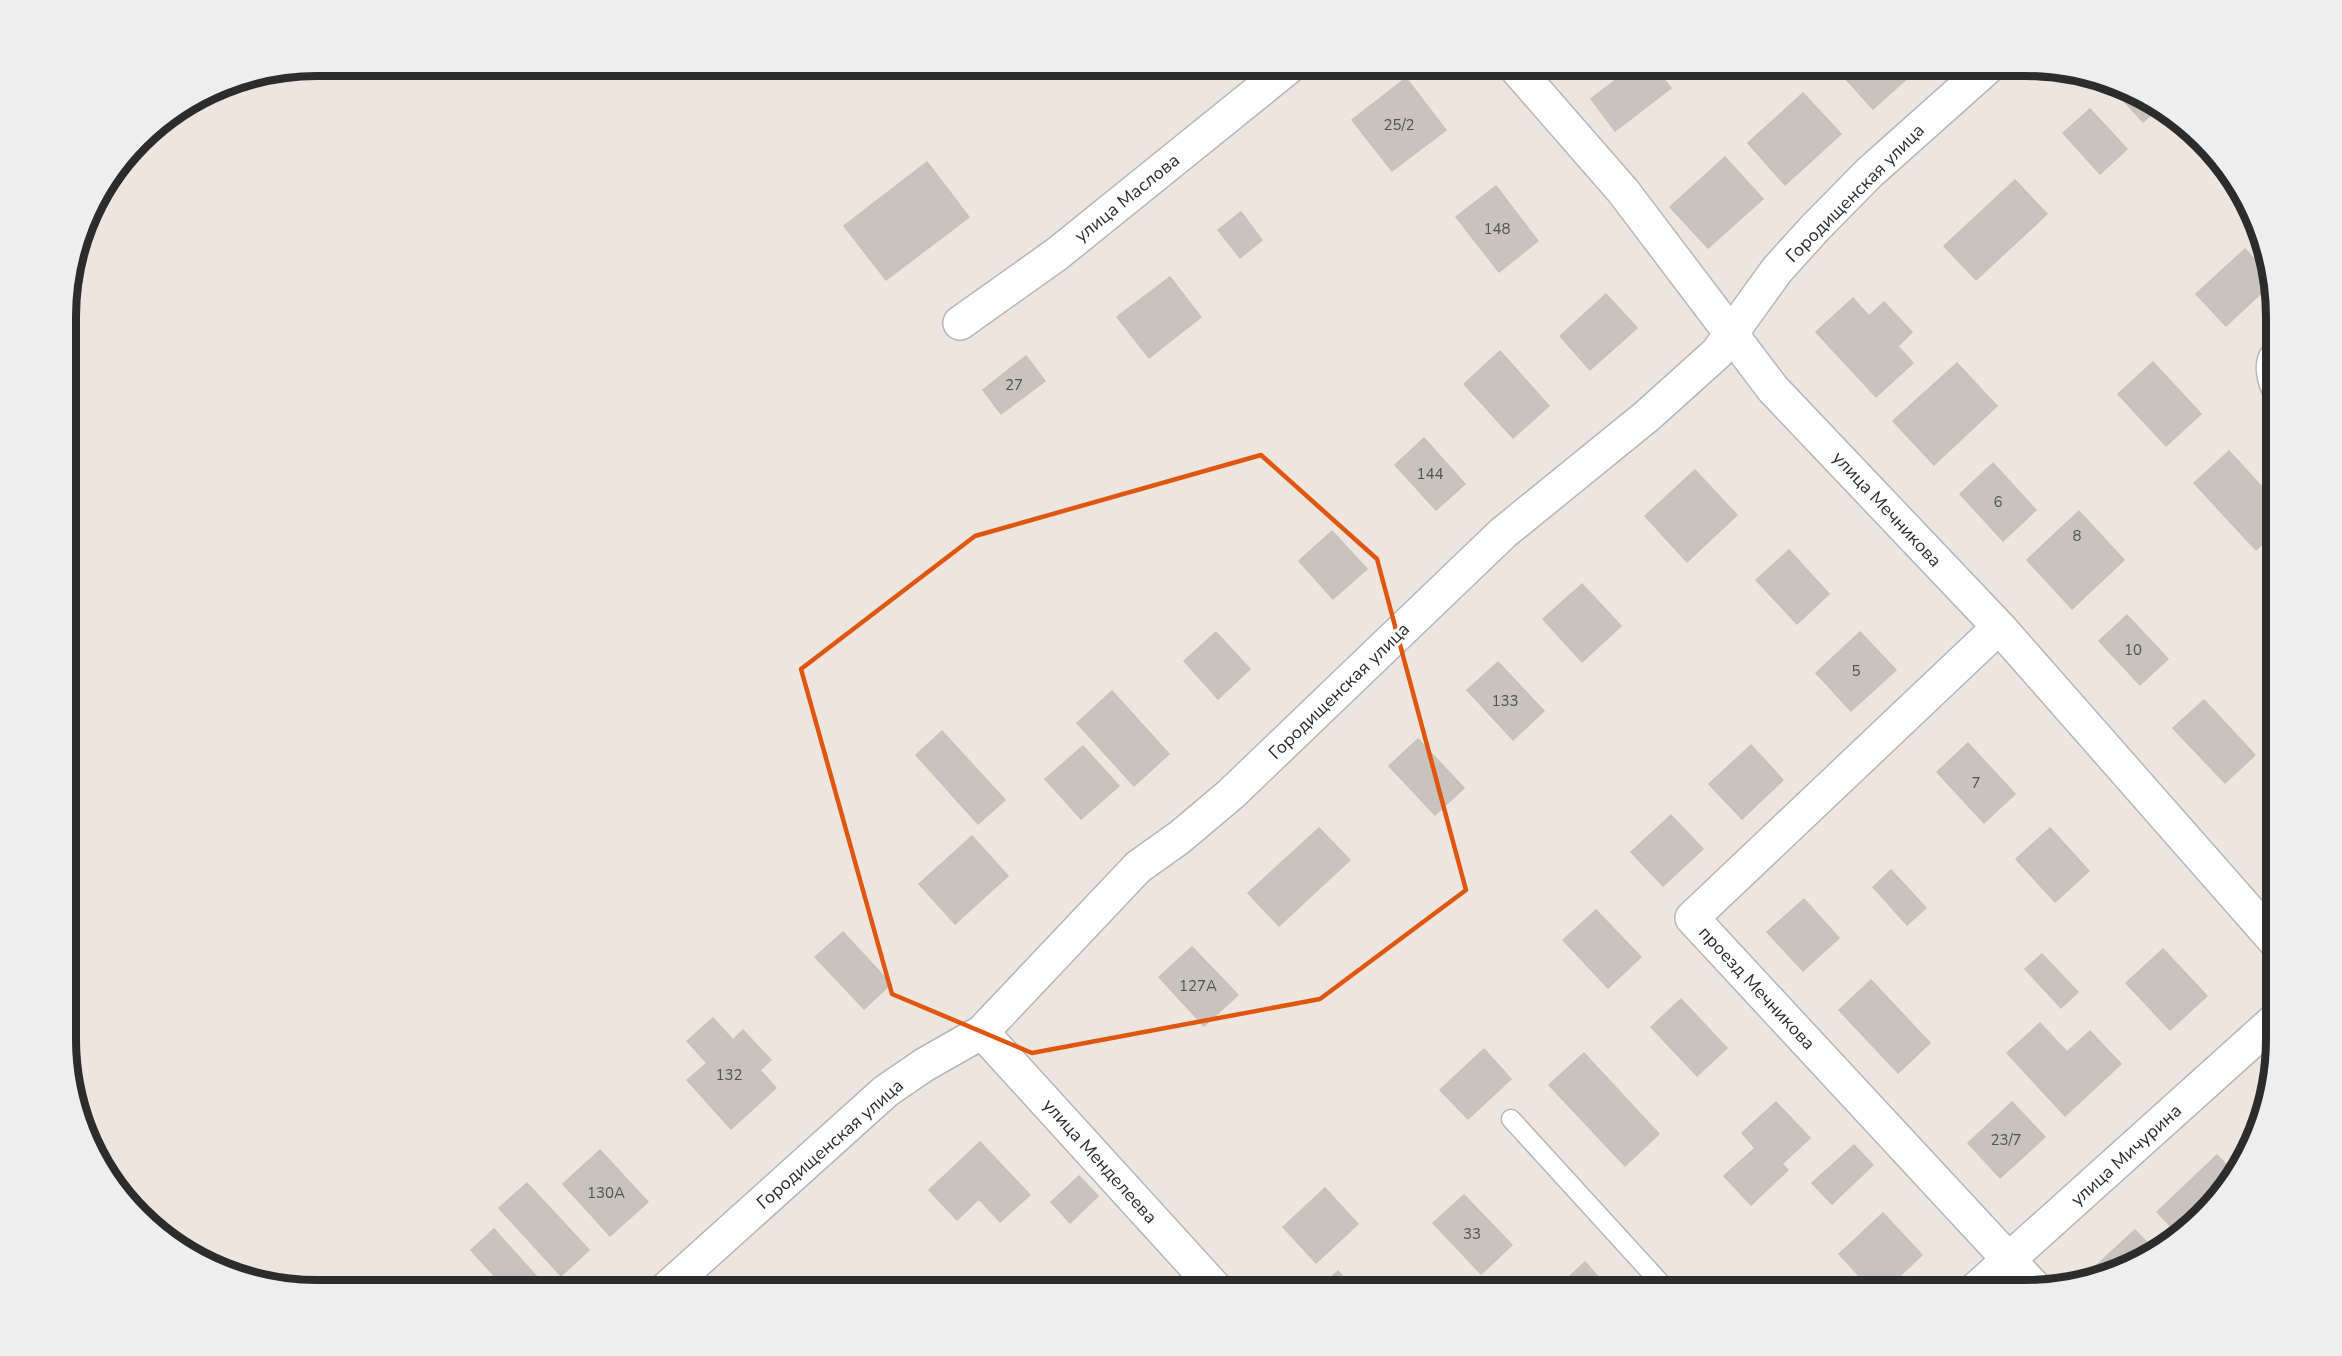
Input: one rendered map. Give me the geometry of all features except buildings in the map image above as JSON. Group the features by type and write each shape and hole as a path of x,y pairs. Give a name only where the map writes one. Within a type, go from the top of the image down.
{"street":[{"name":"улица Маслова","path":"960,323 1057,254 1278,76"},
{"name":"улица Мечникова","path":"1523,76 1623,191 1773,389 1999,627 2266,929"},
{"name":"Городищенская улица","path":"676,1280 886,1091 924,1065 982,1032 1138,867 1180,837 1231,794 1503,533 1647,416 1717,353 1777,270 1814,229 1869,173 1978,76"},
{"name":"проезд Мечникова","path":"1999,627 1692,918 2027,1280"},
{"name":"улица Мичурина","path":"1987,1280 2266,1029"},
{"name":"улица Менделеева","path":"982,1032 1208,1280"}],"lane":[{"path":"1511,1119 1658,1280"}],"highlighted area":[{"path":"1261,455 1377,559 1466,890 1320,999 1032,1053 892,994 801,669 975,536"}]}
